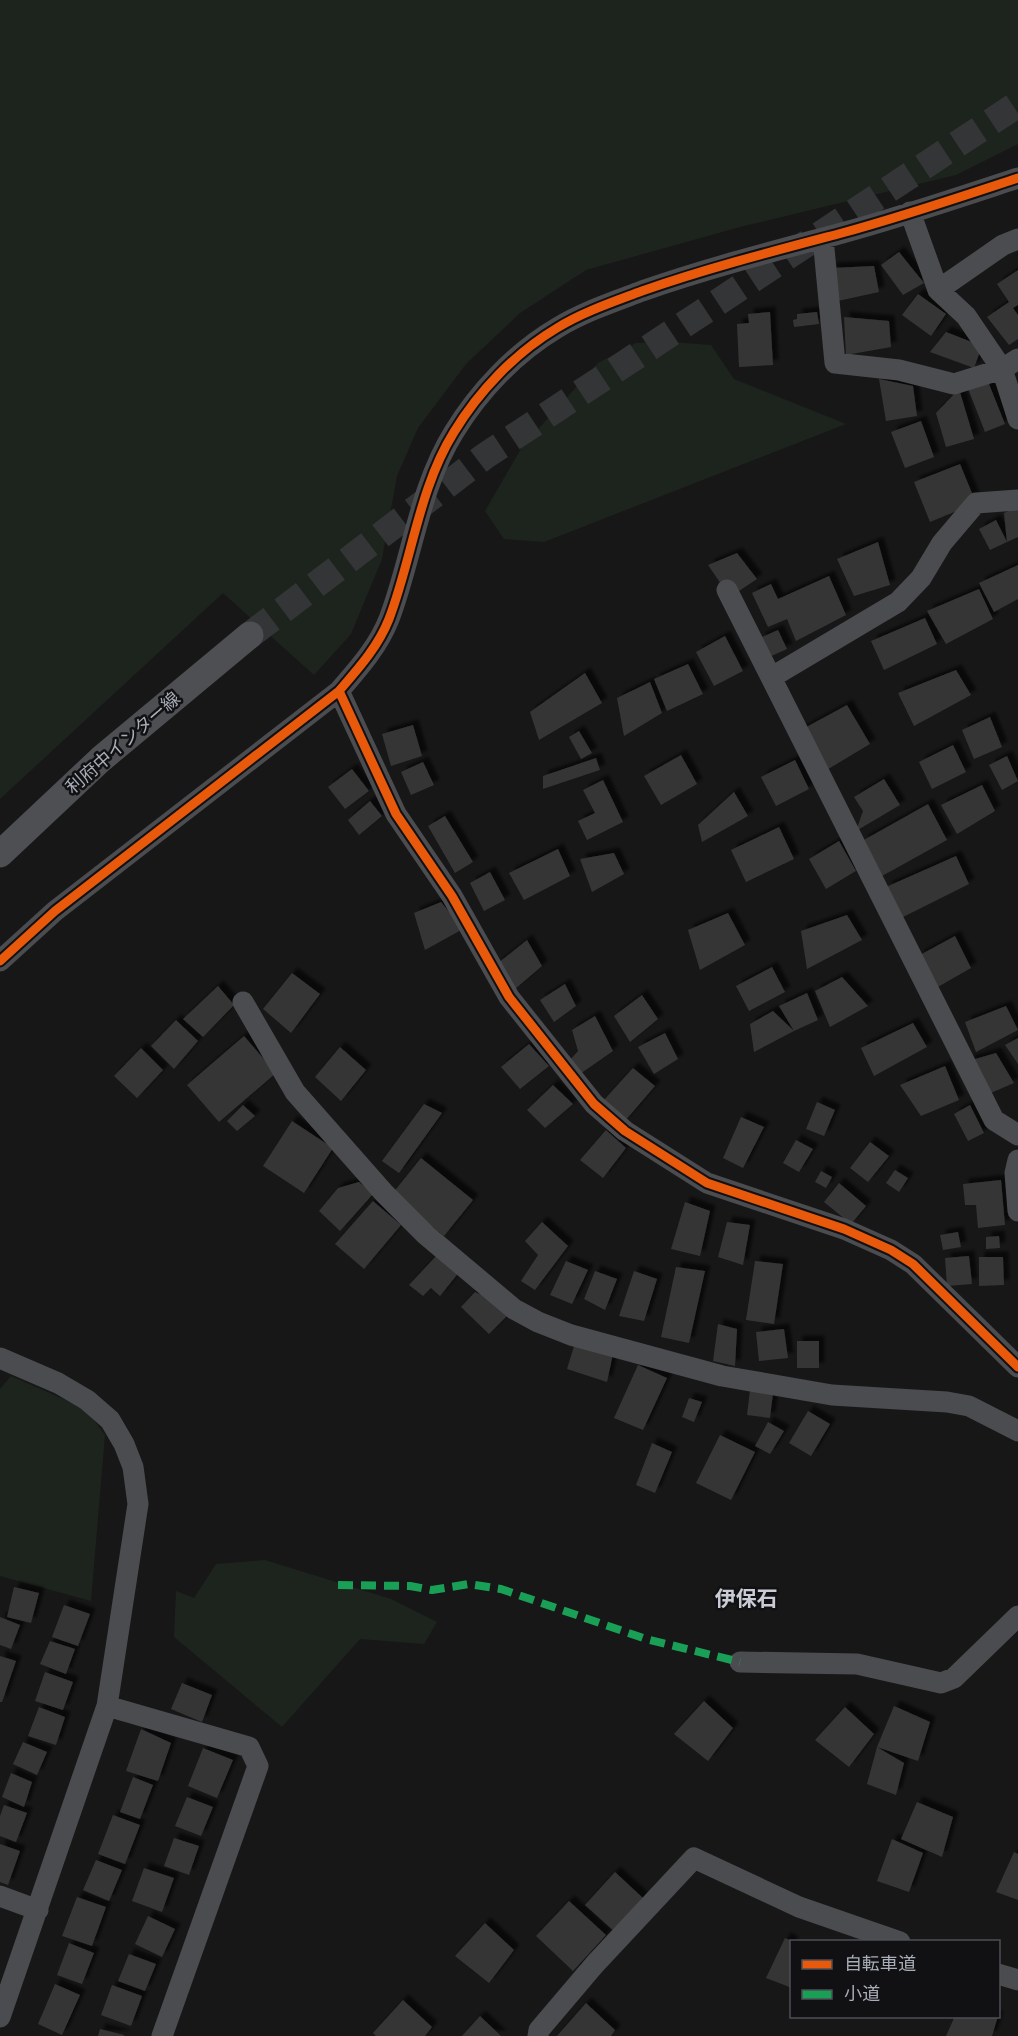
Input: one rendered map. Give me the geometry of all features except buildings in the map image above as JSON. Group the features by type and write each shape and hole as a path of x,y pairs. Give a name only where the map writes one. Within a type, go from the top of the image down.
{"main road":[{"name":"利府中インター線","path":"0,855 101,759 250,635"}],"street":[{"path":"0,961 64,904 339,691 375,646 388,620 433,476 452,434 496,377 523,352 557,328 597,307 710,267 823,238 1018,178"},
{"path":"910,212 938,290 966,316 1010,364 1018,419"},
{"path":"823,238 835,363 899,370 954,384 1010,364"},
{"path":"938,290 1003,245 1018,239"},
{"path":"772,678 898,602 921,578 942,543 976,503 1018,500"},
{"path":"727,590 994,1120 1018,1135"},
{"path":"339,691 396,814 452,896 509,998 594,1104 625,1131 706,1183 844,1229 891,1250 913,1264 1018,1367"},
{"path":"243,1002 295,1092 384,1193 426,1235 514,1309 538,1322 571,1335 722,1376 832,1395 947,1402 969,1406 1018,1431"},
{"path":"1018,1160 1015,1173 1018,1211"},
{"path":"0,1358 58,1383 87,1400 110,1420 124,1444 133,1467 138,1504 107,1706 0,2017"},
{"path":"740,1662 857,1664 941,1683 954,1678 1018,1616"},
{"path":"107,1706 249,1747 258,1766 162,2036"},
{"path":"541,2034 595,1964 694,1858 799,1907 897,1940"},
{"path":"0,1896 38,1910"},
{"path":"1000,1974 1018,1980"}],"shaded area":[{"path":"0,0 1018,0 1018,144 956,175 740,227 586,270 520,313 466,364 418,428 397,476 382,559 351,634 314,675 223,593 0,799"},
{"path":"671,342 711,345 734,379 846,424 544,542 504,539 485,511 522,447 598,363 636,343"},
{"path":"11,1376 86,1409 105,1435 91,1601 0,1576 0,1389"},
{"path":"265,1560 391,1599 437,1622 424,1644 360,1639 282,1727 174,1637 176,1591 194,1598 216,1564"}],"tunnel":[{"path":"250,635 485,456 1018,104"}],"marked path":[{"path":"338,1585 410,1586 432,1590 469,1584 501,1589 646,1639 740,1662"}],"cycle path":[{"path":"0,961 55,911 339,691 346,683 373,648 389,619 424,500 442,454 475,402 499,374 527,349 577,317 642,291 716,267 930,207 1018,178"},
{"path":"339,691 396,814 452,896 509,997 594,1104 625,1131 707,1183 844,1229 891,1250 913,1264 1018,1367"}],"district":[{"name":"伊保石","path":"746,1599"}]}
